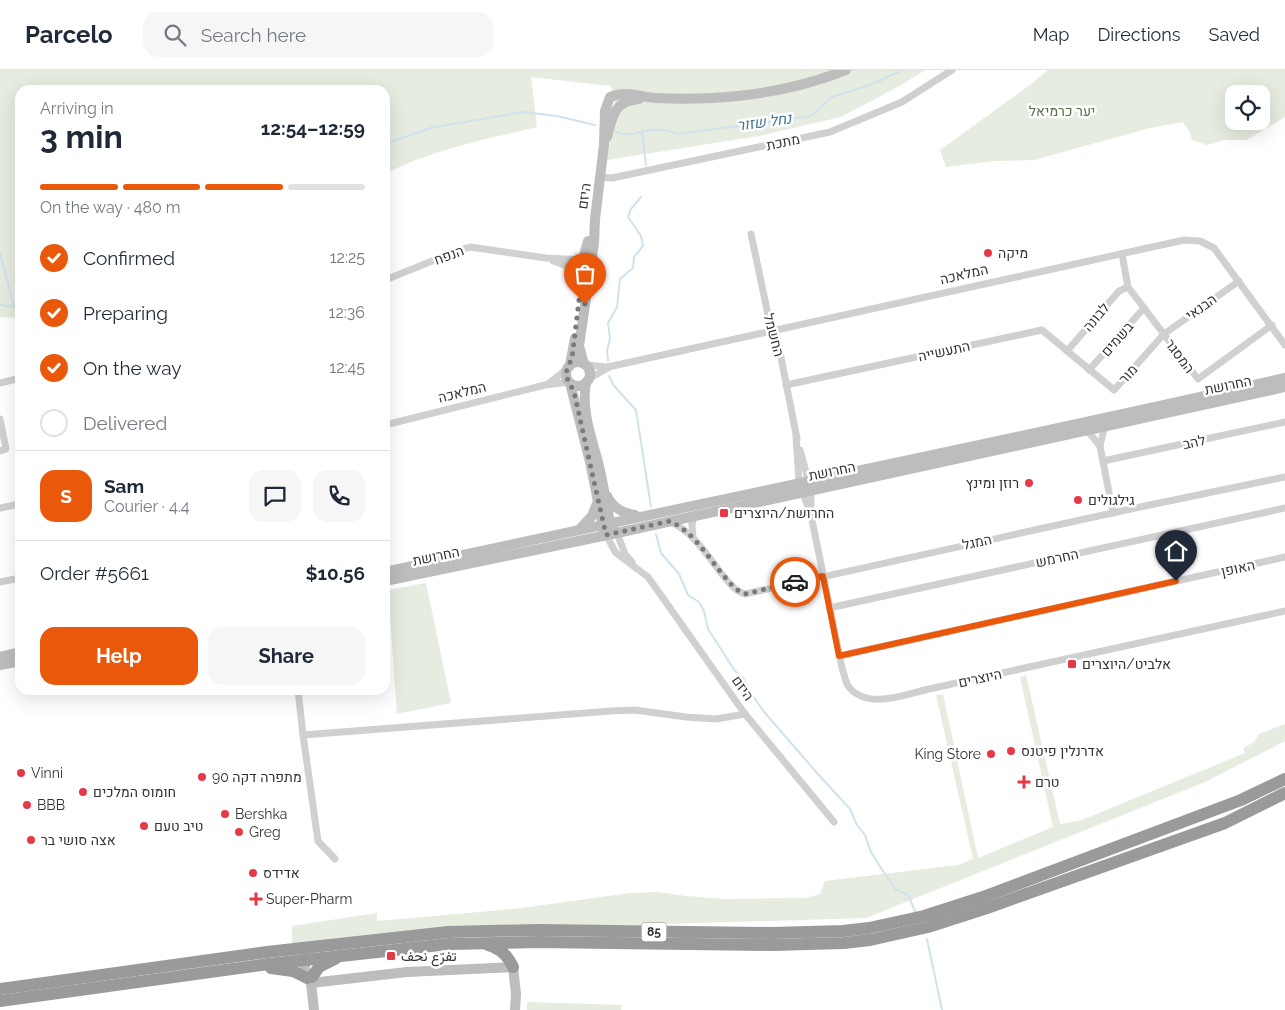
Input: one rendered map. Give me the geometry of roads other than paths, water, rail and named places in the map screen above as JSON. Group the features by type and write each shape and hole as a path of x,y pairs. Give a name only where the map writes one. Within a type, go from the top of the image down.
{"highway":[{"name":"85","path":"0,1000 248,966 422,934 463,931 538,930 756,933 825,932 869,928 924,916 983,896 1240,800 1285,779"},
{"name":"85","path":"0,989 307,955 343,955 423,946 532,942 844,943 899,935 987,908 1225,823 1285,794"},
{"path":"512,967 515,951 532,942"},
{"path":"481,943 502,951 507,956 512,967"},
{"path":"248,966 283,969 310,979 325,963 343,955"}],"street":[{"name":"היזם","path":"585,365 579,346 587,261 595,219 604,145 605,111 610,97 622,93 653,98 710,98 768,92 820,79 846,70"},
{"name":"מתכת","path":"600,177 612,178 830,132 902,102 952,70"},
{"name":"החשמל","path":"751,234 770,324 774,332 786,385 805,486"},
{"name":"המלאכה","path":"545,385 576,362 585,365 608,367 774,332 1020,275 1184,240 1200,241 1214,248 1284,342"},
{"name":"הנפח","path":"390,278 470,247 546,258 587,261"},
{"name":"המסגר","path":"1122,254 1128,287 1198,379 1272,325"},
{"name":"הנפח","path":"546,258 573,268 582,277"},
{"name":"היזם","path":"568,367 582,277 587,261"},
{"name":"הבנאי","path":"1164,334 1239,281"},
{"name":"לבונה","path":"1067,351 1119,291 1128,287"},
{"name":"בשמים","path":"1090,370 1144,308"},
{"name":"התעשייה","path":"786,385 1042,330 1090,370"},
{"name":"מור","path":"1090,370 1114,390 1164,334"},
{"path":"585,365 590,374 587,381"},
{"path":"568,367 566,376 570,382"},
{"name":"המלאכה","path":"390,424 545,385 570,382 578,386 608,367"},
{"path":"1272,381 1285,371"},
{"name":"החרושת","path":"390,580 694,516 805,486 1285,378"},
{"path":"0,383 15,379"},
{"name":"היזם","path":"587,381 584,403 598,500 606,523 617,533 625,554 648,577 745,714 834,822"},
{"name":"היזם","path":"570,382 594,463 604,489 606,535 616,553 636,567"},
{"name":"החרושת","path":"390,571 606,523 805,486 1285,387"},
{"path":"0,419 3,450"},
{"name":"להב","path":"1103,461 1285,422"},
{"path":"1105,425 1100,446 1113,513"},
{"path":"1086,429 1100,446"},
{"name":"המגל","path":"670,521 694,539 732,585 745,594 1285,477"},
{"name":"היוצרים","path":"805,486 839,656 849,686 861,696 870,699 879,700 1285,611"},
{"path":"604,489 609,500 619,511 641,516"},
{"path":"579,529 592,516 598,500"},
{"path":"0,508 15,505"},
{"name":"החרמש","path":"829,608 1285,508"},
{"path":"694,516 692,524 694,539"},
{"name":"האופן","path":"839,656 1285,557"},
{"path":"0,582 15,579"},
{"path":"0,657 15,653"},
{"path":"0,665 15,662"},
{"path":"299,695 318,841 334,859"},
{"path":"303,735 611,711 635,710 716,719 745,714"},
{"path":"307,955 314,1010"},
{"path":"310,979 512,967 516,994 515,1010"}],"waterway":[{"name":"נחל שזור","path":"616,132 630,134 659,130 677,134 811,116 832,97 870,85 903,70"},
{"name":"נחל שזור","path":"390,142 430,128 523,112 557,116 595,125"},
{"path":"642,132 646,165"},
{"path":"608,361 607,351 610,339 608,323 617,307 620,279 633,268 634,257 643,246 641,236 628,217 631,209 641,197"},
{"path":"0,253 14,307"},
{"name":"נחל שזור","path":"0,305 15,307"},
{"path":"609,376 614,386 636,410 651,507"},
{"path":"656,534 661,553 679,574 688,595 699,602 704,611 708,629 735,671 743,678 765,713 850,809 857,825 865,835 871,852 883,871 895,889 908,895 915,911"},
{"path":"927,939 942,1010"}],"place":[{"name":"מיקה","path":"988,253"},
{"name":"רוזן ומינץ","path":"1029,483"},
{"name":"גילגולים","path":"1078,500"},
{"name":"החרושת/היוצרים","path":"724,513"},
{"name":"אלביט/היוצרים","path":"1072,664"},
{"name":"אדרנלין פיטנס","path":"1011,751"},
{"name":"King Store","path":"991,754"},
{"name":"Vinni","path":"21,773"},
{"name":"מתפרה דקה 90","path":"202,777"},
{"name":"טרם","path":"1024,782"},
{"name":"חומוס המלכים","path":"83,792"},
{"name":"BBB","path":"27,805"},
{"name":"Bershka","path":"225,814"},
{"name":"טיב טעם","path":"144,826"},
{"name":"Greg","path":"239,832"},
{"name":"אצה סושי בר","path":"31,840"},
{"name":"אדידס","path":"253,873"},
{"name":"Super-Pharm","path":"256,899"},
{"name":"تفرّع نحف","path":"391,956"}],"park label":[{"name":"יער כרמיאל","path":"1062,111"}]}
